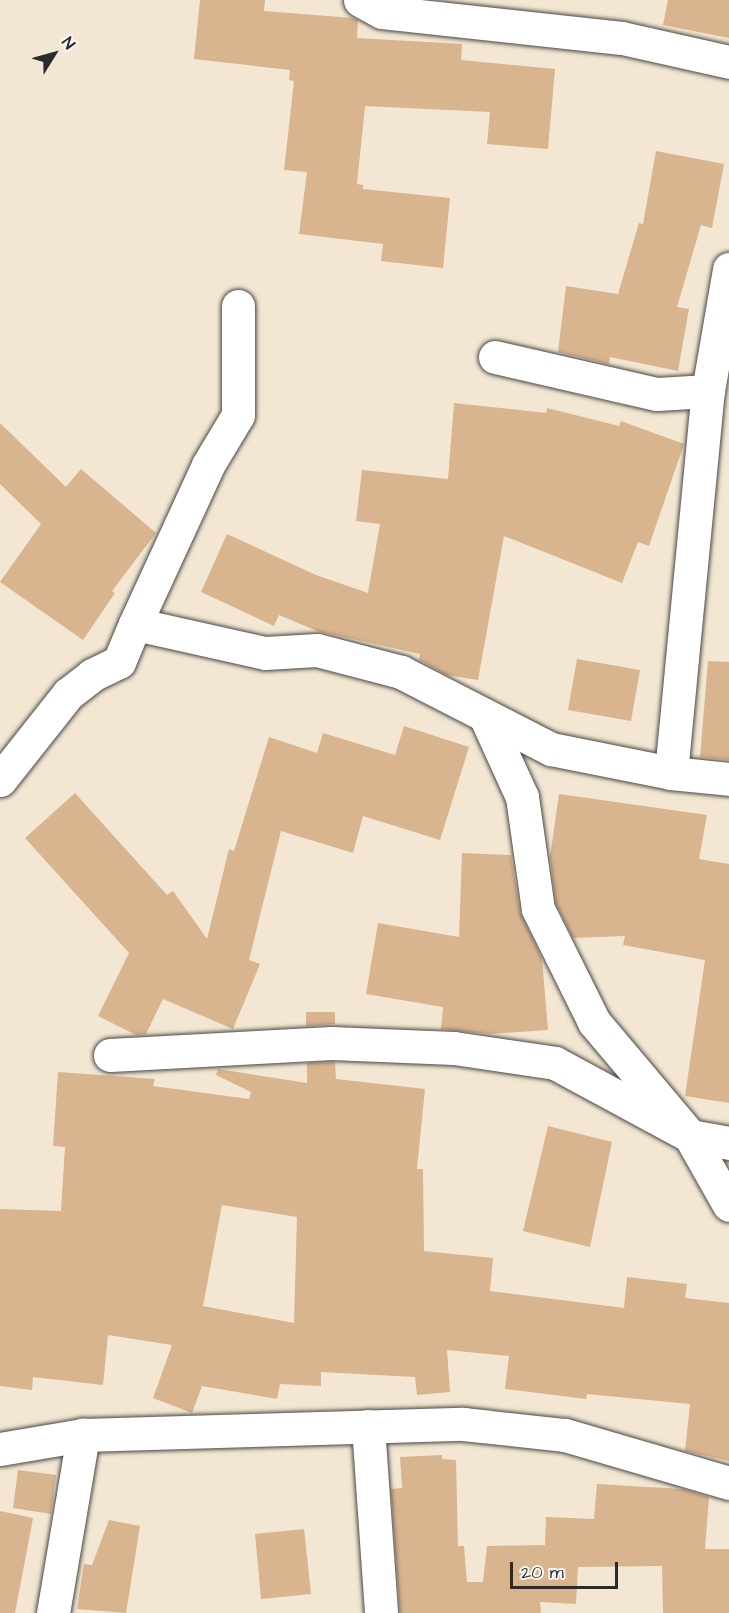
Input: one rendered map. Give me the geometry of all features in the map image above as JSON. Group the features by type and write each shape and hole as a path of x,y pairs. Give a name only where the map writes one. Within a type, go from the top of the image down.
{"street":[{"path":"360,0 382,12 622,38 729,62"},
{"path":"671,773 708,391 729,269"},
{"path":"0,780 68,694 92,675 118,662 208,465 237,415 238,306"},
{"path":"495,357 657,394 708,391"},
{"path":"135,624 265,653 317,650 401,672 486,718 551,749 671,773 729,779"},
{"path":"486,718 522,797 538,909 594,1022 690,1136 729,1205"},
{"path":"522,797 551,749"},
{"path":"110,1055 331,1043 454,1048 555,1063 690,1136 729,1143"},
{"path":"0,1449 84,1435 463,1424 564,1435 729,1483"},
{"path":"368,1426 381,1613"},
{"path":"53,1613 84,1435"}],"building":[{"path":"200,0 265,0 264,11 358,20 357,38 462,44 461,60 555,69 548,149 487,144 490,112 365,106 357,184 363,185 363,189 450,198 443,268 381,261 383,244 299,234 307,172 284,170 294,81 289,80 290,70 194,59"},
{"path":"668,0 729,0 729,38 663,25"},
{"path":"656,151 724,164 712,228 701,225 677,307 689,309 678,371 610,357 609,364 558,352 566,286 618,294 639,223 643,224"},
{"path":"454,403 546,413 547,408 619,426 621,421 684,444 649,546 638,542 622,583 504,536 478,680 447,675 419,660 420,654 317,631 279,615 274,626 201,592 227,534 316,575 368,593 380,524 356,521 362,470 448,479"},
{"path":"0,423 66,487 81,469 156,533 112,591 115,593 83,640 0,582 41,524 0,484"},
{"path":"577,659 640,670 631,721 568,710"},
{"path":"708,661 729,662 729,760 700,757"},
{"path":"404,726 469,747 440,840 363,816 353,853 281,831 249,960 260,964 233,1029 163,999 146,1034 136,1035 98,1016 129,953 25,838 75,793 167,895 173,891 207,939 229,849 234,851 269,737 317,753 323,733 395,755"},
{"path":"559,794 707,815 699,859 729,864 729,1103 685,1096 705,960 623,945 625,936 573,938 556,903 550,857"},
{"path":"462,853 511,855 520,912 542,959 548,1030 490,1034 441,1029 443,1007 366,994 378,923 459,937"},
{"path":"306,1012 335,1012 335,1024 306,1026"},
{"path":"335,1062 336,1079 425,1089 417,1169 423,1169 424,1251 493,1258 490,1291 624,1308 627,1277 687,1284 685,1298 729,1303 729,1461 685,1451 690,1404 587,1394 586,1399 505,1389 509,1356 447,1350 450,1392 417,1395 415,1377 321,1372 321,1386 280,1384 277,1399 202,1386 192,1413 153,1398 172,1345 108,1335 103,1385 33,1377 32,1390 0,1386 0,1209 61,1211 65,1147 53,1146 58,1072 155,1079 153,1086 249,1099 251,1092 216,1075 218,1069 307,1083 307,1063","holes":["222,1205 297,1217 294,1323 203,1306"]},
{"path":"548,1126 612,1142 590,1247 523,1231"},
{"path":"442,1455 442,1459 456,1460 458,1546 464,1546 467,1582 483,1582 487,1546 545,1545 546,1517 594,1519 597,1484 682,1489 709,1497 705,1549 729,1549 729,1613 663,1613 662,1566 578,1567 576,1604 540,1602 541,1613 400,1613 391,1489 402,1488 400,1457"},
{"path":"18,1470 56,1475 51,1514 13,1508"},
{"path":"0,1511 33,1518 15,1613 0,1613"},
{"path":"109,1520 140,1526 126,1613 77,1609 84,1564 92,1565"},
{"path":"304,1529 311,1594 261,1599 255,1534"}]}
